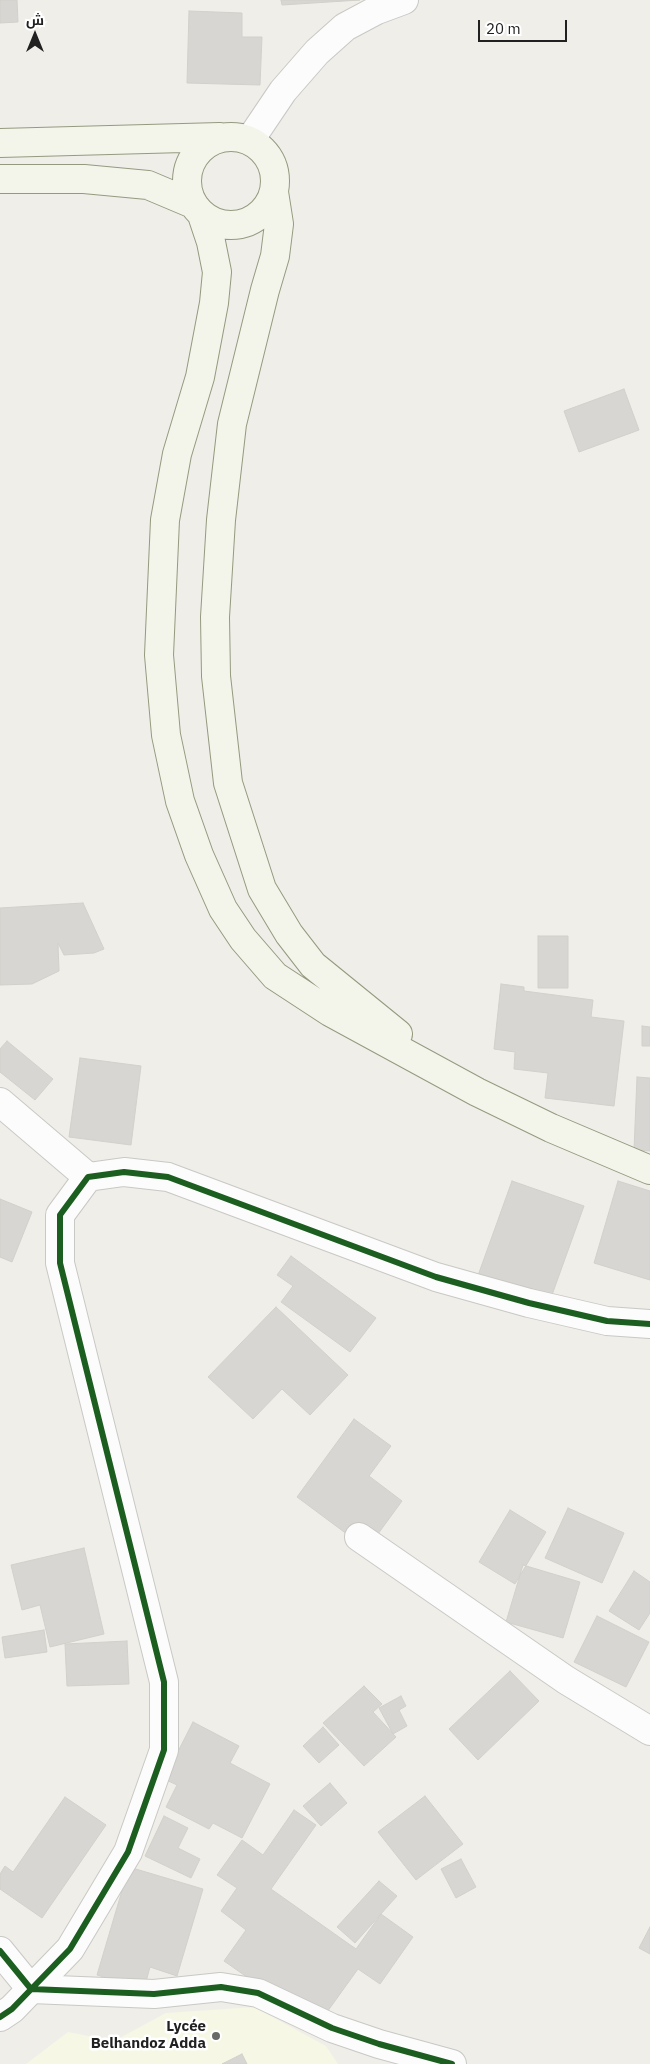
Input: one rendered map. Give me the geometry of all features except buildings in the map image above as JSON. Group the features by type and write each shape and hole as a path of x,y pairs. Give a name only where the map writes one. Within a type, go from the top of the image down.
{"main road":[{"path":"221,137 208,142 197,151 186,177 188,192 198,210 211,242 216,272 214,303 200,377 177,454 165,520 161,589 159,655 166,735 180,800 199,855 223,909 243,939 275,976 330,1012 448,1075 551,1128 650,1170"},
{"path":"0,143 236,137 250,140 263,149 271,162 275,177 274,192 279,224 275,256 232,424 221,530 215,617 216,676 228,783 262,889 288,934 313,965 448,1075"},
{"path":"0,179 84,179 148,185 198,210 215,222 228,225 244,223 258,216 268,206 274,192"}],"street":[{"path":"250,140 282,92 317,52 345,27 377,10 404,0"},
{"path":"0,1102 88,1177"},
{"path":"0,2017 12,2009 70,1949 128,1852 164,1750 164,1682 60,1263 60,1215 88,1177 124,1172 168,1177 436,1277 529,1303 607,1321 650,1324"},
{"path":"359,1537 566,1680 650,1731"},
{"path":"0,1951 31,1989 154,1994 220,1987 258,1993 332,2028 379,2044 452,2064"}],"shaded area":[{"name":"Lycée Belhandoz Adda","path":"254,2007 326,2046 338,2064 26,2064 68,2032 114,2041 166,2013"}],"cycle path":[{"path":"0,2017 12,2009 70,1949 128,1852 164,1750 164,1682 60,1263 60,1215 88,1177 124,1172 168,1177 436,1277 529,1303 607,1321 650,1324"},
{"path":"0,1951 31,1989 154,1994 221,1987 258,1993 332,2028 379,2044 452,2064"}],"place":[{"name":"Lycée Belhandoz Adda","path":"216,2036"}]}
